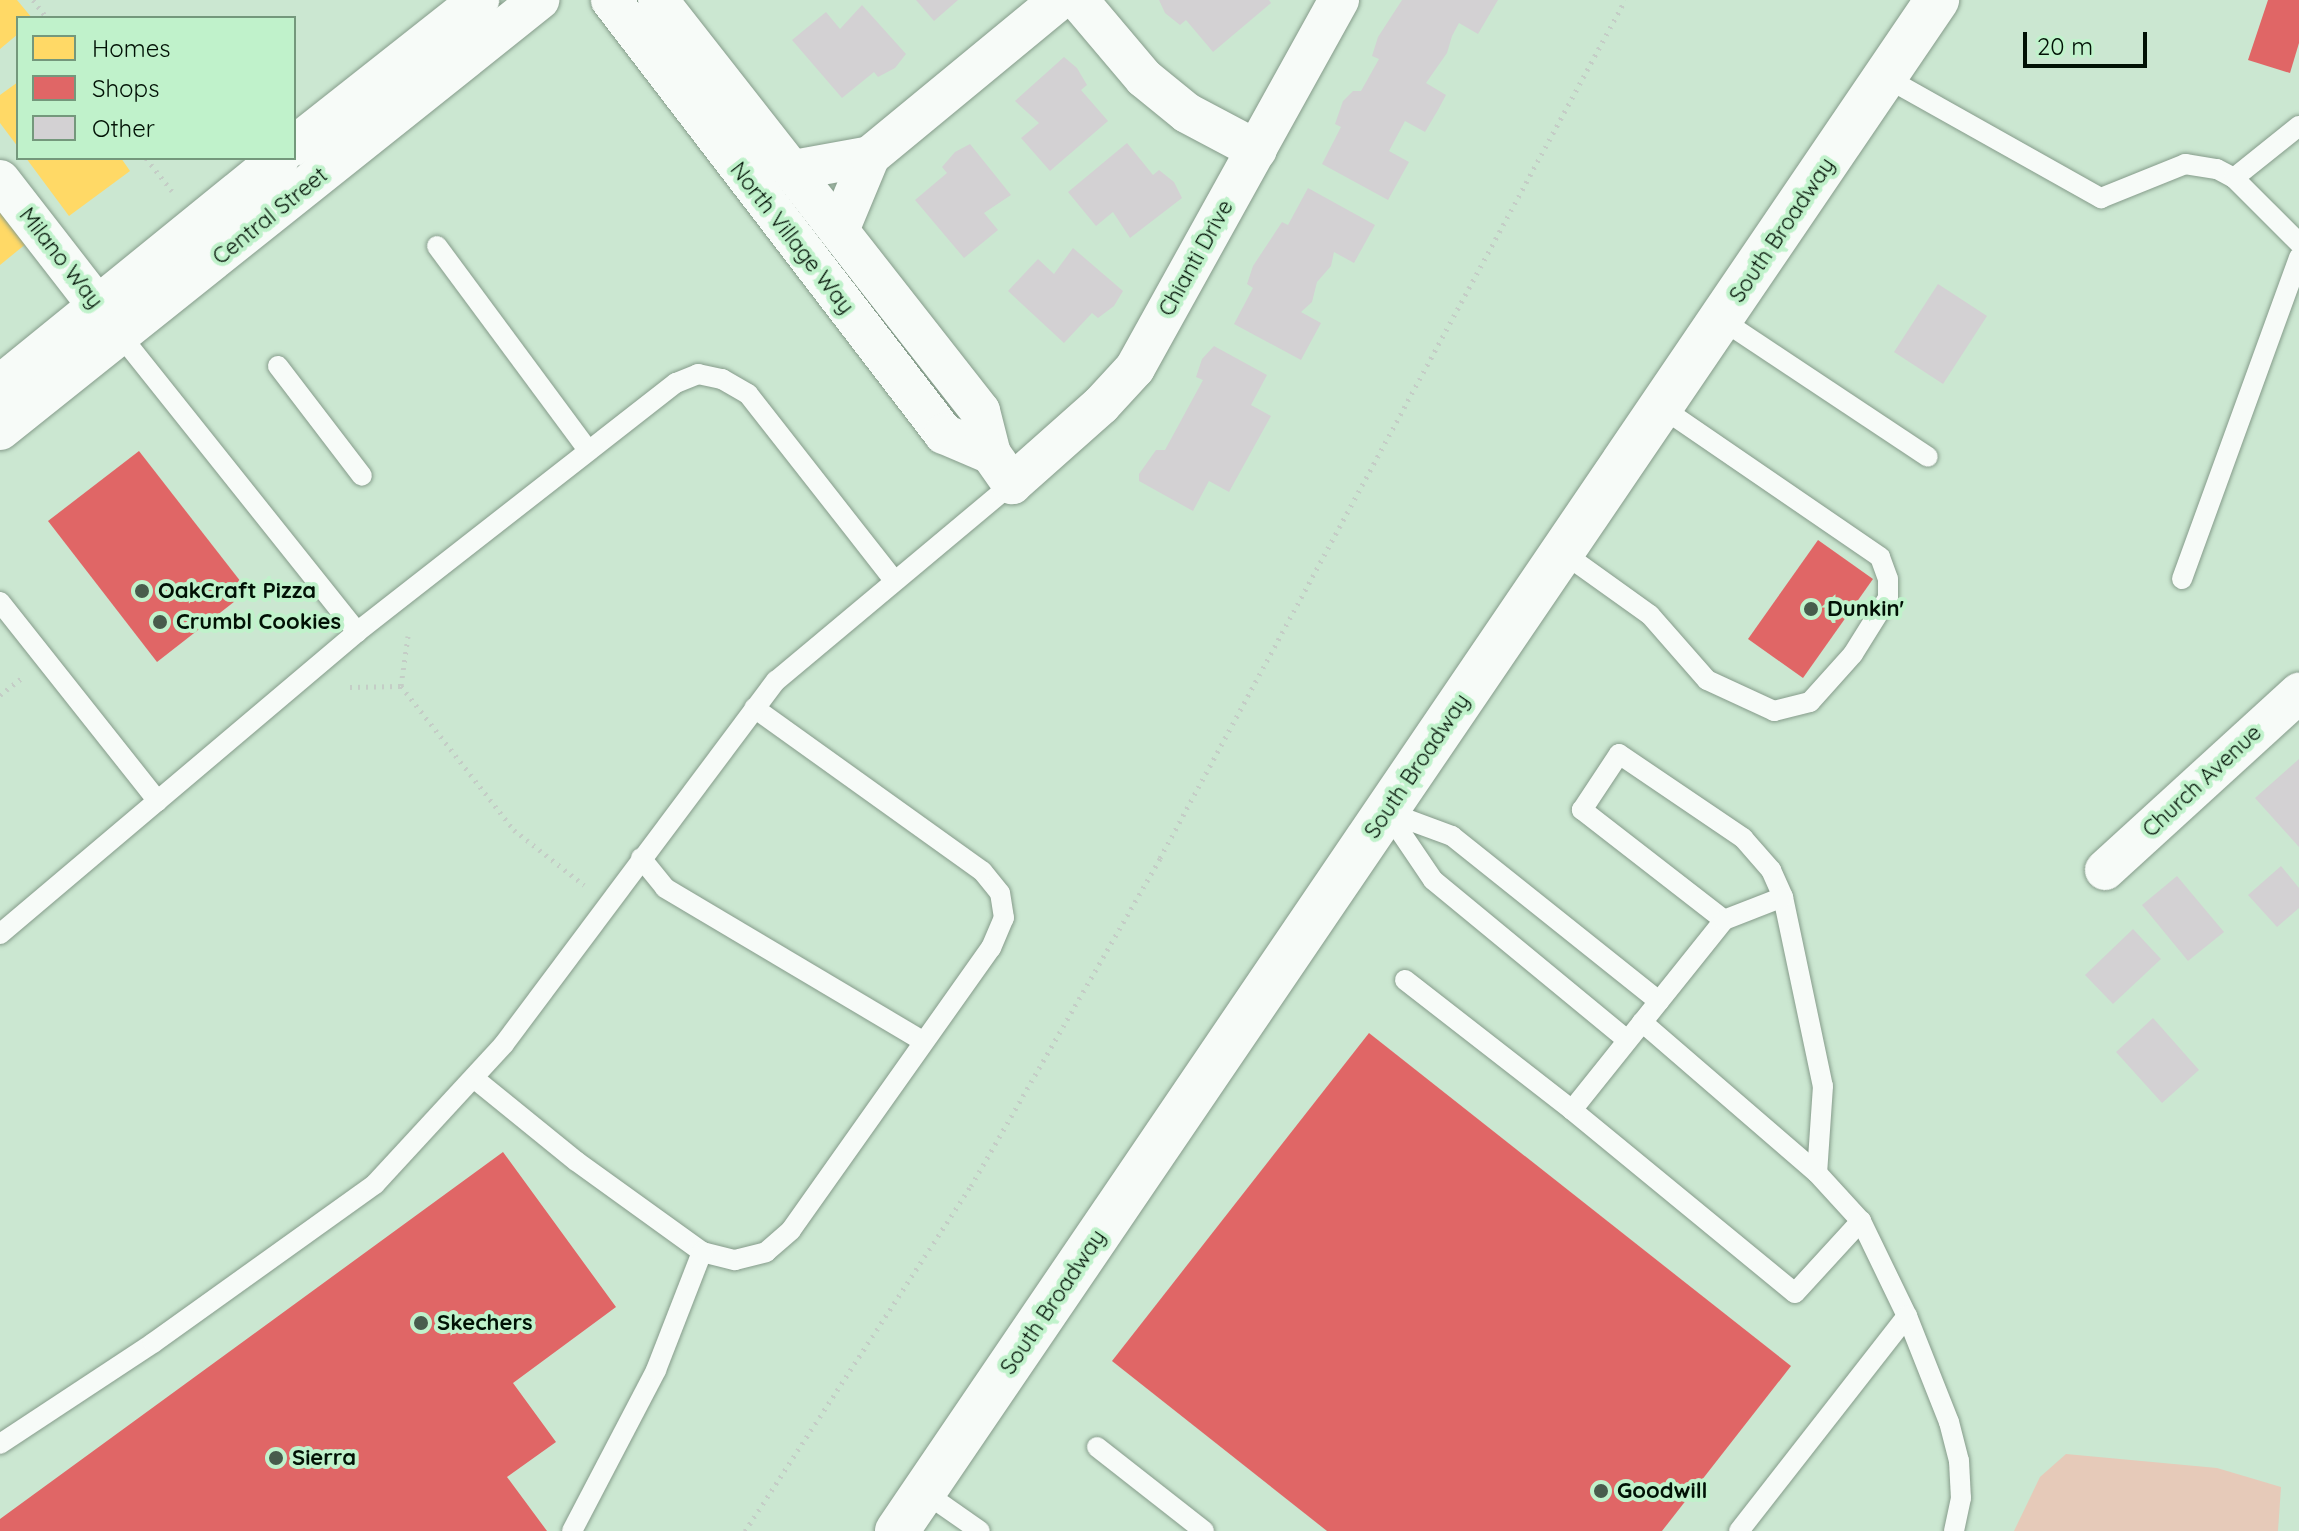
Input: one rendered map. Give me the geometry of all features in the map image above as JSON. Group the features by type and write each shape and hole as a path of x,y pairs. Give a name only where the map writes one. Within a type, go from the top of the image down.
{"main road":[{"name":"South Broadway","path":"897,1531 1937,0"}],"street":[{"name":"Central Street","path":"296,144 479,0"},
{"name":"Central Street","path":"0,385 110,321 539,0"},
{"name":"North Village Way","path":"611,0 944,434 1001,469"},
{"name":"North Village Way","path":"658,0 840,228 980,411 1001,469"},
{"path":"840,228 870,156 1059,0"},
{"path":"1078,0 1144,78 1187,113 1257,150"},
{"name":"Chianti Drive","path":"1001,469 1101,405 1135,368 1339,0"},
{"path":"794,170 870,156"},
{"name":"Central Street","path":"0,430 277,160"},
{"name":"Milano Way","path":"0,180 110,321"},
{"name":"Church Avenue","path":"2105,870 2299,693"}],"lane":[{"path":"1885,77 2101,198 2185,164 2201,163 2234,178 2299,243"},
{"path":"2234,178 2299,126"},
{"path":"437,246 587,449"},
{"path":"2182,579 2299,258"},
{"path":"1722,320 1928,457"},
{"path":"110,321 357,632"},
{"path":"278,366 362,476"},
{"path":"0,934 357,632 587,449 676,383 698,374 722,379 748,394 894,580"},
{"path":"1562,552 1650,615 1707,680 1774,711 1810,702 1853,654 1888,598 1888,579 1880,557 1661,407"},
{"path":"0,1444 153,1343 375,1184 475,1079 754,708 801,658 894,580 1001,469"},
{"path":"0,602 158,801"},
{"path":"475,1079 702,1252 735,1260 766,1252 791,1230 921,1040 991,948 1004,918 1000,893 982,871 754,708"},
{"path":"1724,920 1582,810 1619,754 1743,838 1771,870 1783,897 1823,1086 1817,1173"},
{"path":"1387,812 1452,836 1659,1001"},
{"path":"1387,812 1433,880 1627,1040"},
{"path":"641,858 665,888 921,1040"},
{"path":"1572,1110 1724,920 1783,897"},
{"path":"1405,980 1572,1110 1795,1293 1861,1221"},
{"path":"1642,1022 1817,1173 1861,1221 1907,1316 1959,1461 1961,1498 1954,1531"},
{"path":"572,1531 656,1370 702,1252"},
{"path":"1739,1531 1907,1316"},
{"path":"1097,1447 1204,1531"},
{"path":"924,1492 980,1531"}],"path":[{"path":"33,0 45,16"},
{"path":"745,1531 971,1186 1034,1077 1324,560 1625,0"},
{"path":"148,160 183,205"},
{"path":"408,636 401,686 514,830 586,887"},
{"path":"0,695 32,670"},
{"path":"350,687 401,686"}],"shaded area":[{"path":"2066,1454 2217,1468 2281,1487 2278,1531 2014,1531 2040,1477"}],"building: Homes":[{"path":"0,0 17,0 30,16 16,16 16,36 0,49"},
{"path":"16,83 16,144 0,123 0,95"},
{"path":"27,160 122,160 130,171 69,216"},
{"path":"0,208 27,243 0,265"}],"building: Shops":[{"path":"2268,0 2299,0 2299,43 2290,73 2248,60"},
{"path":"139,451 248,591 157,662 48,521"},
{"name":"Dunkin'","path":"1818,540 1873,579 1803,678 1748,639"},
{"path":"1369,1033 1791,1366 1662,1531 1327,1531 1112,1361"},
{"path":"503,1152 616,1307 513,1383 556,1442 507,1477 547,1531 0,1531 0,1519"}],"building: Other":[{"path":"916,0 958,0 934,21"},
{"path":"1159,0 1269,0 1271,3 1213,52 1186,20 1180,25 1165,13"},
{"path":"1402,0 1498,0 1478,34 1459,23 1447,53 1426,83 1446,95 1425,132 1405,121 1389,151 1409,162 1388,200 1322,164 1341,127 1335,124 1343,101 1353,91 1361,91 1379,59 1372,56 1378,37"},
{"path":"862,5 906,54 895,68 878,77 874,72 842,98 792,40 826,12 840,29"},
{"path":"1064,57 1077,68 1087,85 1081,90 1108,121 1050,171 1021,138 1039,123 1015,101"},
{"path":"1127,143 1153,175 1159,170 1174,182 1182,198 1130,238 1113,212 1096,226 1068,192"},
{"path":"970,144 1011,195 984,213 998,230 964,258 915,200 947,173 942,167 955,152"},
{"path":"1308,188 1375,225 1354,263 1334,252 1331,266 1317,282 1312,302 1301,312 1321,323 1301,360 1234,324 1253,288 1247,284 1253,266 1282,222 1288,225"},
{"path":"1073,248 1123,291 1114,306 1098,318 1092,313 1064,343 1008,291 1038,259 1054,274"},
{"path":"1938,284 1987,316 1943,384 1894,352"},
{"path":"1214,346 1267,375 1251,405 1271,416 1229,492 1209,481 1193,511 1139,481 1139,474 1156,450 1165,450 1203,380 1196,377 1202,359"},
{"path":"2299,759 2299,847 2255,798"},
{"path":"2281,866 2299,888 2299,908 2277,927 2248,895"},
{"path":"2177,876 2224,932 2188,961 2142,905"},
{"path":"2133,929 2161,959 2113,1004 2085,975"},
{"path":"2153,1018 2199,1070 2162,1103 2116,1052"}],"place":[{"name":"OakCraft Pizza","path":"142,591"},
{"name":"Dunkin'","path":"1811,609"},
{"name":"Crumbl Cookies","path":"160,622"},
{"name":"Skechers","path":"421,1323"},
{"name":"Sierra","path":"276,1458"},
{"name":"Goodwill","path":"1601,1491"}]}
